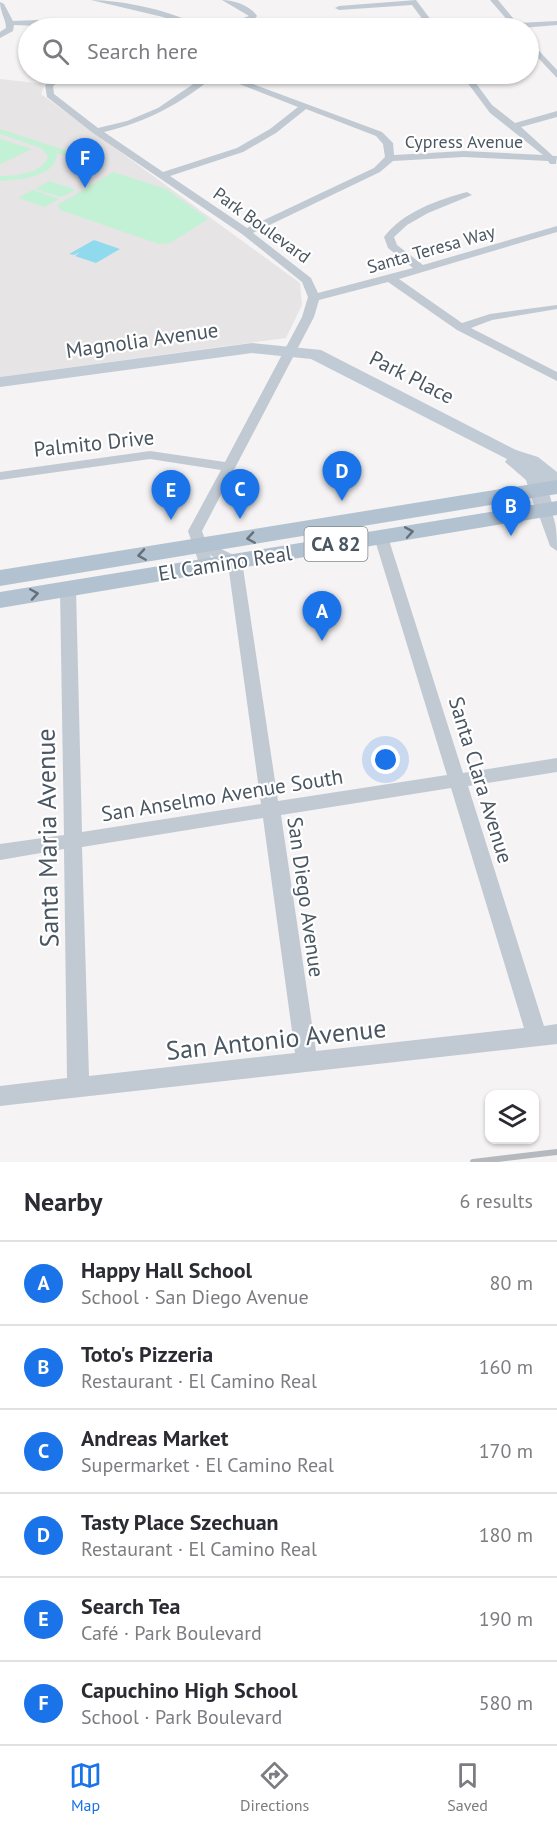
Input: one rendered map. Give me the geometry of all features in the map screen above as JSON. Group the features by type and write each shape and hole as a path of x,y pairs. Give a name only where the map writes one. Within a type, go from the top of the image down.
{"main road":[{"name":"Magnolia Avenue","path":"0,382 252,348 290,350"},
{"name":"Park Place","path":"290,350 315,354 510,454 512,461 531,474 552,495"},
{"name":"El Camino Real","path":"0,600 68,589 203,555 235,561 381,537 552,495"},
{"name":"El Camino Real","path":"0,578 203,555 552,495"}],"street":[{"path":"95,0 172,18"},
{"path":"226,0 252,13 251,18"},
{"path":"494,0 509,18"},
{"path":"339,8 414,2 426,18"},
{"path":"0,4 10,23 10,29 0,36"},
{"path":"10,23 18,23"},
{"path":"539,25 555,23"},
{"path":"539,54 557,75"},
{"name":"Park Boulevard","path":"50,84 50,95 96,131 246,232 307,280 314,297 308,317 195,531 203,555"},
{"path":"96,131 130,123 161,110 199,84"},
{"path":"248,84 379,134 388,144 390,158"},
{"path":"472,84 486,103 535,140 555,162"},
{"path":"161,176 240,150 273,131 306,105"},
{"path":"515,126 557,114"},
{"name":"Cypress Avenue","path":"246,232 377,170 390,158 464,154 555,162"},
{"path":"422,269 400,254 392,246 389,237 404,223 451,199 467,195"},
{"name":"Santa Teresa Way","path":"314,297 328,296 557,229"},
{"path":"390,278 461,328 557,377"},
{"path":"461,328 490,317 553,307"},
{"name":"Palmito Drive","path":"0,476 150,455 228,467"},
{"path":"552,495 557,546"},
{"name":"Santa Clara Avenue","path":"381,537 457,780 547,1035"},
{"name":"San Diego Avenue","path":"235,561 307,1063"},
{"name":"Santa Maria Avenue","path":"68,589 78,1087"},
{"name":"San Anselmo Avenue South","path":"0,852 557,765"},
{"name":"San Antonio Avenue","path":"0,1096 547,1035"}],"shaded area":[{"path":"0,79 18,81 18,84 45,84 41,94 300,283 302,305 286,338 0,377"}],"green space":[{"path":"0,129 74,153 67,156 57,153 56,161 51,167 35,176 0,181 0,176 28,173 41,167 48,156 41,148 0,134"},
{"path":"0,139 32,149 0,164"},
{"path":"113,172 166,189 208,219 170,243 159,244 60,210 58,205"},
{"path":"50,181 76,190 61,197 35,189"},
{"path":"33,190 59,199 44,207 18,198"}],"water":[{"path":"94,240 120,249 96,263 75,256 80,252 74,255 69,254"}],"railway":[{"path":"473,1162 557,1152"}],"place":[{"name":"Capuchino High School","path":"85,188"},
{"name":"Tasty Place Szechuan","path":"342,501"},
{"name":"Andreas Market","path":"240,519"},
{"name":"Search Tea","path":"171,520"},
{"name":"Toto's Pizzeria","path":"511,536"},
{"name":"Happy Hall School","path":"322,641"}]}
